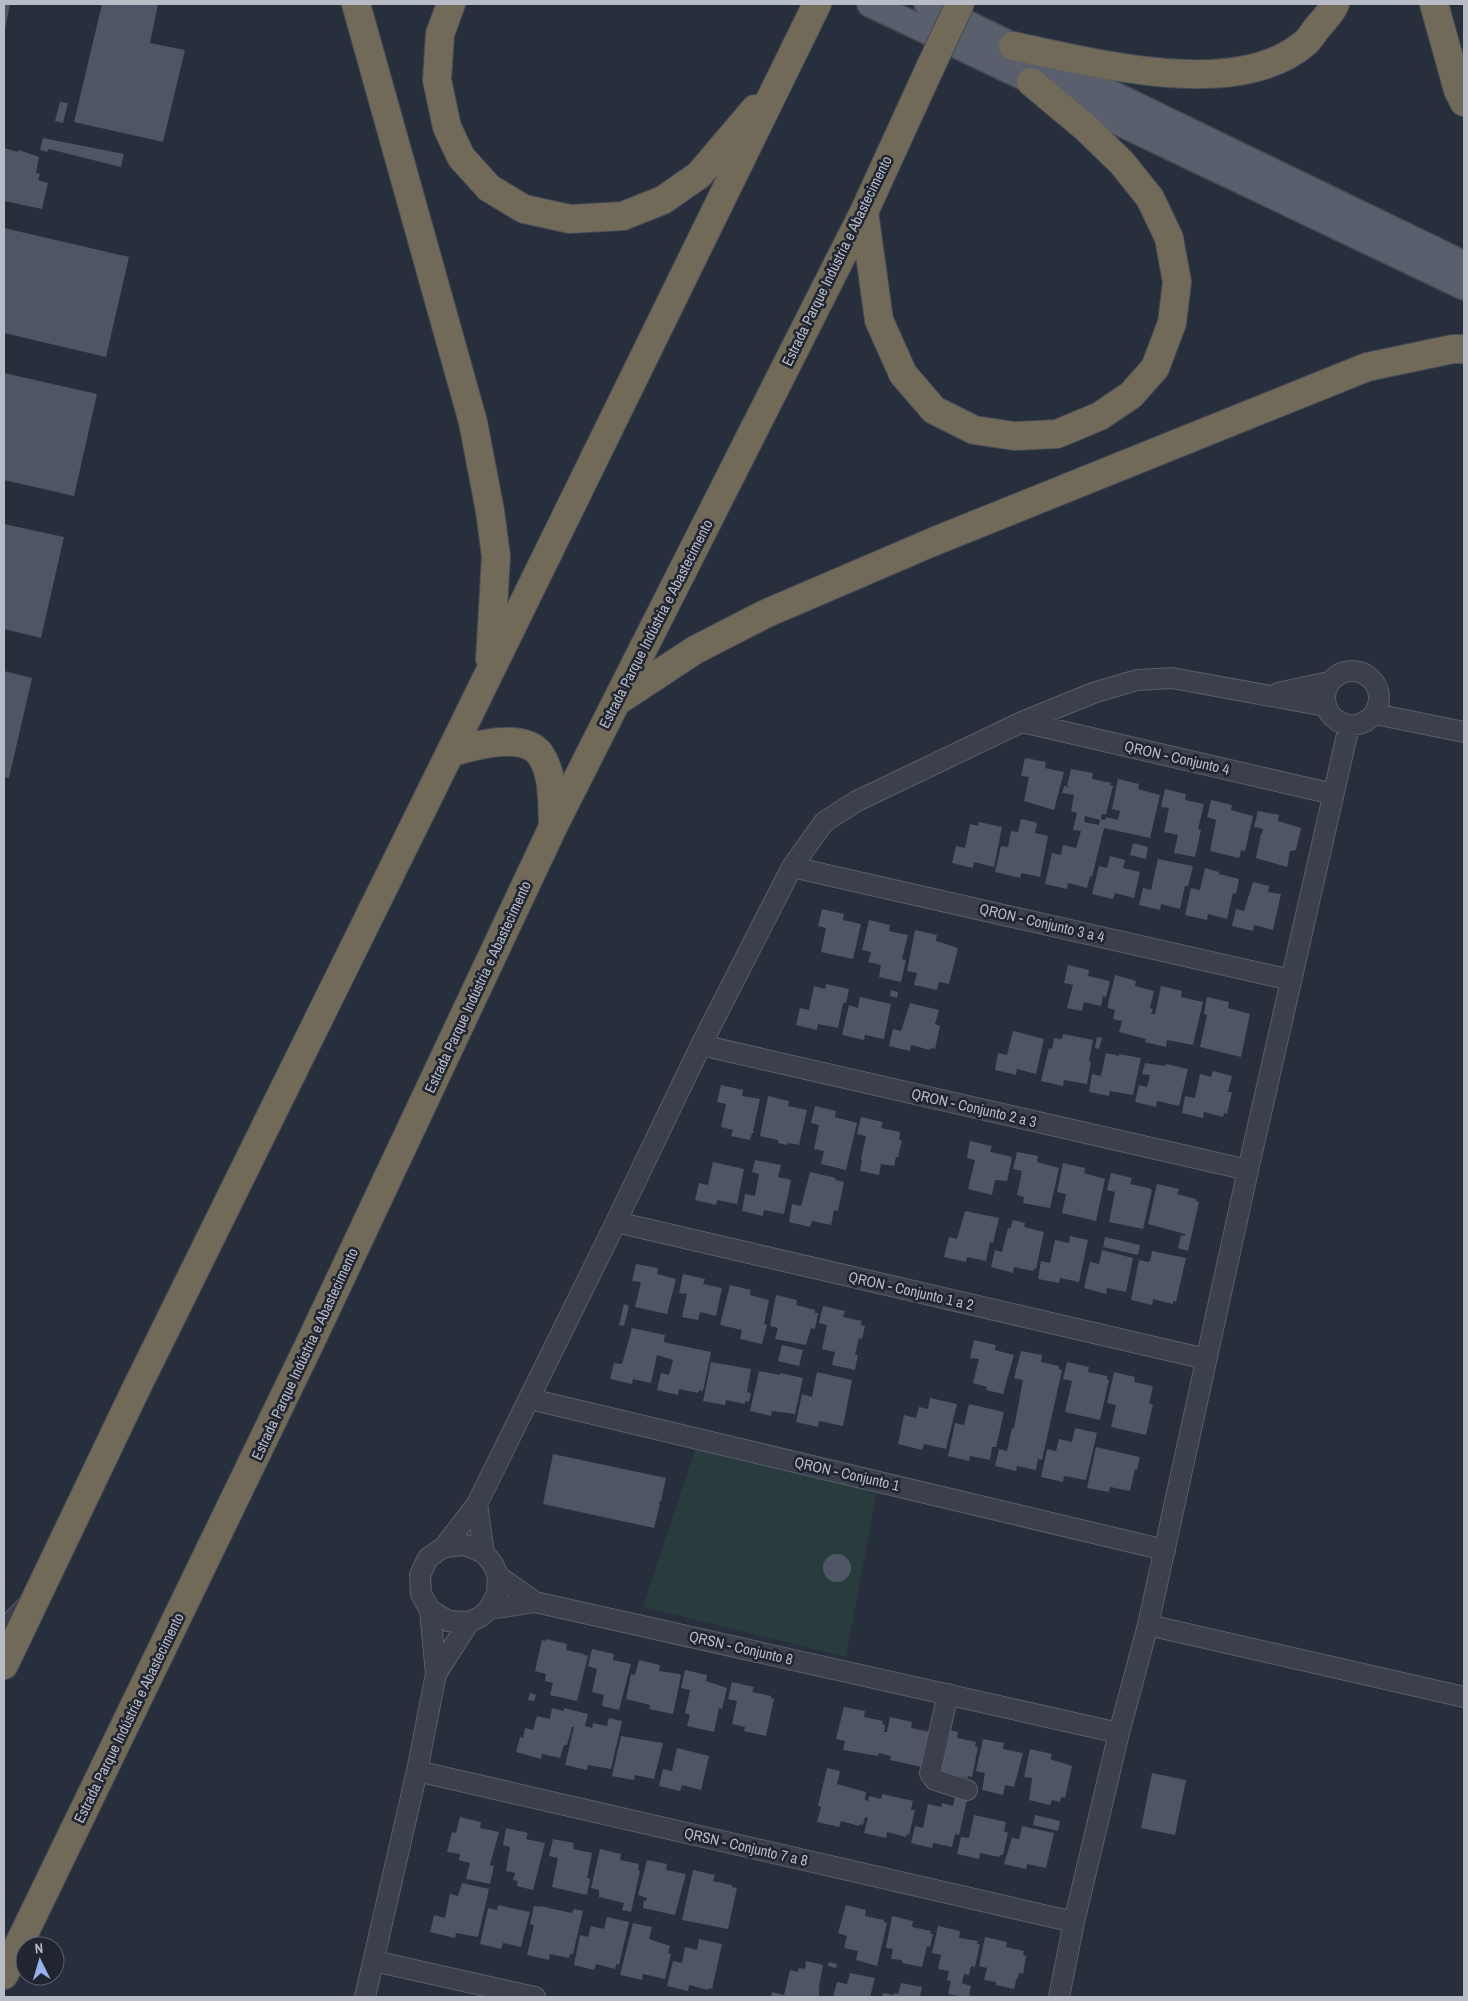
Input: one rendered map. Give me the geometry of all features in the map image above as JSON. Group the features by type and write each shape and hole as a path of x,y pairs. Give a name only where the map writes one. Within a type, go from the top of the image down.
{"highway":[{"path":"356,4 473,422 490,511 496,556 489,673"},
{"path":"451,4 440,34 437,80 447,127 461,157 489,188 524,209 570,219 623,216 664,200 699,175 742,126 790,62"},
{"name":"Estrada Parque Indústria e Abastecimento","path":"4,1975 312,1341 553,827 864,212 960,4"},
{"path":"1013,46 1126,68 1190,74 1243,71 1274,62 1305,43 1334,4"},
{"path":"1434,4 1458,90 1464,102"},
{"path":"4,1665 135,1391 814,11"},
{"path":"864,212 879,320 903,374 934,410 974,430 1014,436 1057,434 1100,416 1132,395 1155,368 1172,323 1177,282 1169,238 1150,198 1122,163 1086,128 1032,82"},
{"path":"617,700 694,650 765,614 935,541 1368,367 1453,349 1464,350"},
{"path":"450,753 479,744 509,741 525,744 539,752 546,766 551,784 553,827"}],"main road":[{"path":"870,4 1464,287"},
{"path":"926,4 1464,264"}],"street":[{"path":"1350,670 1362,672 1372,680 1378,690 1379,702 1375,714 1364,723 1349,726 1338,723 1330,716 1325,706 1324,694 1329,682 1338,674 1350,670"},
{"path":"365,1997 417,1772 436,1674 430,1610 421,1594 420,1575 428,1558 444,1547 477,1504 530,1399 701,1045 792,867 824,822 857,801 1022,722 1093,693 1137,680 1172,678 1325,706"},
{"path":"1269,695 1329,682"},
{"path":"1375,714 1464,732"},
{"name":"QRON - Conjunto 4","path":"1022,722 1332,794"},
{"path":"1059,1997 1074,1922 1119,1733 1148,1626 1248,1170 1349,726"},
{"name":"QRON - Conjunto 3 a 4","path":"792,867 1291,980"},
{"name":"QRON - Conjunto 2 a 3","path":"701,1045 1248,1170"},
{"name":"QRON - Conjunto 1 a 2","path":"616,1222 1206,1359"},
{"name":"QRON - Conjunto 1","path":"530,1399 1164,1550"},
{"path":"477,1504 484,1553"},
{"path":"430,1610 448,1621 469,1622 480,1617 489,1609 497,1594 498,1576 493,1564 484,1553 465,1545 444,1547"},
{"name":"QRSN - Conjunto 8","path":"498,1576 535,1602"},
{"path":"4,1629 39,1594"},
{"name":"QRSN - Conjunto 8","path":"489,1609 535,1602 1119,1733"},
{"path":"436,1674 469,1622"},
{"path":"1148,1626 1464,1697"},
{"path":"948,1694 930,1773 935,1780 967,1790"},
{"name":"QRSN - Conjunto 7 a 8","path":"417,1772 1074,1922"},
{"path":"374,1961 536,1997"}],"shaded area":[{"path":"697,1445 878,1484 846,1657 643,1607"}],"building":[{"path":"4,4 10,4 5,29 4,29"},
{"path":"102,4 158,4 150,43 185,50 163,142 74,122"},
{"path":"60,102 68,103 63,123 55,121"},
{"path":"43,138 124,154 121,167 49,149 47,152 40,150"},
{"path":"4,148 18,152 19,150 39,157 36,173 40,174 38,180 48,183 42,209 4,201"},
{"path":"4,228 129,257 106,357 4,333"},
{"path":"4,373 97,394 74,496 4,480"},
{"path":"4,524 64,537 41,638 4,629"},
{"path":"4,671 32,678 9,778 4,777"},
{"path":"1025,758 1046,762 1045,768 1064,772 1054,810 1024,801 1029,777 1021,776"},
{"path":"1071,769 1093,773 1092,779 1111,783 1110,785 1113,786 1106,814 1102,814 1101,819 1105,820 1106,817 1118,820 1120,811 1112,809 1118,779 1139,784 1138,789 1160,795 1150,838 1104,828 1092,877 1090,876 1087,888 1068,883 1067,889 1045,884 1052,853 1061,855 1063,845 1076,848 1081,831 1073,830 1077,813 1071,811 1074,795 1062,793 1064,786 1072,788 1067,786","holes":["1085,816 1100,820 1099,825 1084,822"]},
{"path":"1165,789 1186,794 1185,800 1204,804 1198,829 1201,830 1195,857 1174,853 1178,835 1164,832 1169,808 1161,807"},
{"path":"1211,800 1232,805 1231,810 1253,816 1245,851 1241,850 1239,858 1210,851 1216,820 1207,817"},
{"path":"1258,811 1279,815 1278,821 1301,828 1296,850 1290,851 1287,867 1256,858 1263,829 1254,827"},
{"path":"1021,819 1035,822 1037,824 1035,833 1048,836 1040,877 1021,873 1020,878 995,872 1001,846 1008,847 1011,831 1018,832"},
{"path":"979,822 1002,827 994,867 974,862 973,868 952,863 956,846 965,848 970,824 978,826"},
{"path":"1133,843 1148,847 1146,859 1130,855"},
{"path":"1110,856 1125,860 1123,868 1140,872 1134,898 1115,893 1113,899 1092,894 1099,866 1107,868"},
{"path":"1158,859 1193,866 1188,886 1185,886 1180,909 1161,904 1160,910 1139,905 1143,888 1151,890"},
{"path":"1205,868 1239,879 1236,894 1233,893 1227,919 1208,914 1207,920 1185,915 1191,888 1200,890"},
{"path":"1253,882 1269,886 1268,892 1281,894 1273,930 1254,925 1253,931 1232,926 1236,909 1244,911"},
{"path":"822,909 844,914 843,920 861,924 853,959 821,952 826,928 818,926"},
{"path":"869,920 890,925 889,931 908,935 902,959 906,960 901,982 879,977 881,965 868,962 871,952 862,950"},
{"path":"915,930 937,935 936,941 958,948 949,984 939,982 937,990 914,985 917,973 907,971"},
{"path":"1068,965 1089,970 1088,976 1110,981 1106,997 1103,996 1101,1006 1084,1002 1082,1011 1067,1008 1073,985 1064,983"},
{"path":"1115,975 1136,981 1135,986 1154,991 1150,1008 1153,1009 1151,1014 1155,1014 1161,986 1182,991 1181,997 1203,1002 1193,1045 1167,1040 1166,1047 1145,1042 1146,1039 1119,1032 1122,1021 1113,1019 1115,1010 1108,1008"},
{"path":"826,984 849,989 846,1003 843,1003 838,1028 818,1024 817,1030 796,1025 800,1008 809,1010 814,986 825,989"},
{"path":"891,990 898,992 897,998 890,996"},
{"path":"860,997 891,1004 884,1039 865,1035 864,1040 842,1035 849,1005 858,1008"},
{"path":"1207,997 1229,1002 1228,1008 1250,1014 1241,1057 1200,1047 1207,1015 1204,1014"},
{"path":"910,1003 939,1010 935,1024 940,1026 935,1049 931,1048 930,1050 911,1045 910,1051 889,1046 893,1029 901,1031"},
{"path":"1013,1031 1044,1039 1036,1074 1017,1069 1016,1075 995,1070 998,1053 1007,1055"},
{"path":"1063,1034 1093,1040 1087,1084 1064,1080 1063,1086 1041,1081 1049,1048 1052,1049 1054,1038 1062,1039"},
{"path":"1097,1037 1102,1038 1099,1049 1095,1048"},
{"path":"1106,1053 1141,1058 1133,1095 1110,1091 1109,1096 1089,1092 1092,1074 1101,1076"},
{"path":"1145,1063 1165,1066 1166,1064 1188,1069 1179,1106 1157,1101 1156,1107 1135,1102 1139,1085 1147,1087 1150,1075 1142,1074"},
{"path":"1213,1071 1232,1076 1228,1092 1232,1092 1227,1114 1224,1113 1223,1117 1204,1112 1203,1118 1182,1113 1185,1096 1195,1098 1200,1074 1211,1077"},
{"path":"721,1085 743,1090 742,1096 760,1099 754,1133 752,1133 750,1140 731,1136 733,1130 721,1127 726,1104 717,1102"},
{"path":"768,1096 789,1101 788,1106 807,1110 799,1145 778,1143 778,1140 760,1136"},
{"path":"815,1106 836,1111 835,1117 857,1123 846,1170 821,1164 824,1151 814,1149 819,1125 811,1123"},
{"path":"861,1117 883,1122 881,1128 900,1132 899,1140 902,1140 894,1166 881,1164 879,1175 860,1171 866,1136 857,1134"},
{"path":"970,1141 992,1146 990,1152 1012,1158 1007,1181 995,1180 992,1195 968,1189 975,1160 967,1158"},
{"path":"1017,1152 1038,1156 1037,1162 1059,1168 1050,1208 1023,1203 1024,1197 1017,1195 1022,1171 1013,1169"},
{"path":"755,1160 781,1165 778,1177 791,1180 784,1214 764,1210 763,1216 742,1211 745,1194 755,1196 759,1174 752,1172"},
{"path":"713,1162 744,1169 737,1204 717,1200 716,1205 695,1200 699,1183 708,1185"},
{"path":"1063,1163 1085,1168 1084,1173 1105,1179 1096,1221 1062,1213 1066,1194 1057,1192"},
{"path":"810,1172 836,1178 835,1180 844,1182 838,1211 834,1210 831,1225 812,1221 810,1227 789,1222 792,1204 801,1206"},
{"path":"1111,1173 1132,1178 1130,1184 1152,1190 1143,1229 1109,1222 1115,1192 1107,1190"},
{"path":"1157,1184 1179,1189 1177,1194 1196,1199 1199,1202 1188,1251 1178,1248 1181,1235 1185,1236 1185,1234 1148,1224"},
{"path":"965,1211 999,1218 993,1243 990,1242 986,1261 967,1257 966,1262 944,1257 949,1237 957,1239"},
{"path":"1013,1220 1025,1223 1024,1227 1044,1232 1036,1269 1033,1271 1014,1267 1013,1273 991,1267 995,1250 1002,1252 1008,1228 1010,1229"},
{"path":"1070,1236 1088,1240 1079,1282 1060,1278 1059,1283 1038,1279 1041,1261 1050,1263 1055,1240 1069,1243"},
{"path":"1105,1237 1140,1245 1138,1255 1103,1247"},
{"path":"1102,1250 1133,1258 1126,1292 1107,1288 1106,1294 1084,1288 1090,1262 1099,1264"},
{"path":"1152,1251 1186,1258 1176,1302 1173,1301 1173,1304 1153,1299 1152,1305 1131,1300 1139,1260 1150,1261"},
{"path":"636,1264 658,1268 657,1274 676,1279 667,1314 635,1307 641,1282 632,1281"},
{"path":"683,1274 705,1279 703,1284 722,1288 716,1316 700,1312 698,1320 682,1317 687,1294 679,1293"},
{"path":"730,1285 751,1290 750,1295 769,1300 764,1324 767,1325 762,1344 740,1339 742,1330 720,1325"},
{"path":"776,1295 797,1300 796,1305 815,1310 815,1313 818,1313 815,1329 811,1328 806,1345 775,1339 778,1328 770,1326"},
{"path":"624,1304 629,1306 624,1326 619,1325"},
{"path":"823,1306 845,1311 843,1317 862,1321 861,1325 865,1326 862,1339 859,1338 855,1355 858,1355 855,1370 832,1365 835,1352 822,1349 827,1325 819,1323"},
{"path":"632,1328 665,1335 664,1342 711,1352 703,1391 699,1390 698,1393 679,1389 678,1395 657,1390 661,1373 669,1375 673,1360 657,1355 651,1383 633,1379 632,1384 610,1379 614,1363 622,1364"},
{"path":"974,1340 996,1345 995,1350 1014,1355 1003,1394 986,1390 987,1387 973,1383 979,1359 970,1358"},
{"path":"782,1345 803,1350 799,1366 778,1361"},
{"path":"1021,1351 1042,1355 1041,1362 1059,1366 1059,1369 1062,1370 1042,1460 1038,1459 1036,1470 1017,1466 1016,1471 995,1466 999,1449 1007,1451 1012,1428 1014,1428 1023,1380 1014,1378"},
{"path":"711,1362 751,1369 747,1392 751,1393 749,1402 745,1401 745,1404 726,1400 725,1405 703,1401"},
{"path":"1067,1362 1089,1367 1088,1372 1107,1376 1109,1380 1100,1420 1065,1412 1072,1381 1063,1379"},
{"path":"759,1371 803,1378 795,1414 772,1411 771,1416 750,1411"},
{"path":"817,1372 852,1380 843,1426 819,1421 818,1427 796,1422 802,1394 812,1397"},
{"path":"1114,1372 1135,1377 1134,1382 1153,1386 1149,1404 1153,1404 1146,1435 1111,1427 1116,1405 1107,1403"},
{"path":"930,1398 957,1404 946,1449 924,1444 922,1450 898,1444 904,1415 916,1418 919,1407 928,1409"},
{"path":"969,1404 1004,1412 996,1447 992,1447 990,1460 970,1456 969,1461 948,1456 955,1423 964,1425"},
{"path":"1075,1428 1097,1433 1086,1480 1064,1476 1063,1482 1041,1477 1047,1449 1056,1451 1059,1439 1072,1442"},
{"path":"1096,1447 1140,1457 1130,1491 1110,1487 1109,1492 1087,1488"},
{"path":"553,1454 666,1478 661,1501 658,1503 660,1504 654,1528 543,1504"},
{"path":"837,1554 847,1558 851,1568 847,1578 837,1582 827,1578 823,1568 827,1558"},
{"path":"546,1639 567,1644 566,1650 588,1656 577,1701 550,1695 553,1683 545,1681 546,1674 535,1671 542,1640 545,1641"},
{"path":"592,1649 614,1654 613,1660 631,1664 619,1710 602,1706 604,1695 592,1692 597,1669 588,1666"},
{"path":"639,1660 660,1665 659,1671 680,1674 673,1714 649,1709 650,1705 626,1699 631,1674 635,1675"},
{"path":"685,1670 707,1675 706,1681 727,1688 722,1709 719,1708 714,1732 687,1726 690,1715 685,1713 690,1690 681,1688"},
{"path":"732,1682 754,1687 752,1692 771,1696 774,1699 766,1736 744,1731 745,1727 732,1724 737,1701 728,1699"},
{"path":"530,1693 536,1695 534,1701 528,1700"},
{"path":"844,1707 865,1711 864,1717 883,1721 882,1724 885,1725 884,1732 887,1732 890,1717 912,1722 911,1728 930,1732 922,1767 890,1760 891,1756 879,1753 878,1756 843,1750 845,1741 836,1739"},
{"path":"552,1708 564,1711 564,1708 588,1714 585,1726 592,1728 593,1723 607,1726 609,1718 622,1721 611,1769 588,1765 587,1770 565,1765 574,1727 572,1727 567,1745 564,1745 560,1758 542,1754 541,1759 516,1752 520,1737 523,1738 525,1728 533,1730 537,1716 550,1719"},
{"path":"937,1727 958,1732 957,1738 976,1742 975,1746 978,1747 972,1777 968,1776 968,1778 940,1772"},
{"path":"621,1736 663,1743 654,1779 635,1775 634,1780 612,1776"},
{"path":"983,1739 1004,1743 1003,1749 1023,1753 1014,1787 1005,1785 1003,1795 982,1790 985,1773 976,1771"},
{"path":"677,1748 709,1756 701,1790 682,1785 680,1791 659,1786 663,1769 672,1771"},
{"path":"1030,1749 1052,1754 1050,1759 1072,1766 1065,1798 1061,1797 1060,1802 1052,1800 1050,1805 1029,1800 1032,1778 1024,1777"},
{"path":"827,1768 840,1771 837,1784 866,1792 865,1800 868,1801 869,1796 881,1799 882,1794 913,1801 911,1810 915,1810 909,1835 906,1834 906,1837 887,1832 886,1838 864,1833 868,1818 865,1817 863,1825 860,1824 859,1826 841,1821 839,1827 817,1822 821,1807 818,1806"},
{"path":"1152,1773 1186,1780 1175,1835 1141,1828"},
{"path":"955,1797 967,1800 959,1835 955,1834 952,1847 933,1843 932,1848 911,1843 915,1826 923,1828 928,1804 942,1807 942,1803 953,1806"},
{"path":"974,1815 1006,1822 1004,1831 1008,1833 1003,1855 999,1857 980,1853 979,1859 957,1854 961,1837 969,1838"},
{"path":"1035,1815 1060,1821 1058,1831 1033,1825"},
{"path":"460,1817 481,1822 480,1828 499,1832 490,1865 494,1866 490,1884 466,1879 470,1863 459,1860 460,1854 447,1852 452,1832 456,1833"},
{"path":"1022,1826 1054,1833 1046,1868 1027,1864 1026,1869 1004,1864 1012,1838 1019,1839"},
{"path":"506,1828 528,1833 526,1839 545,1843 533,1890 517,1886 518,1881 513,1880 515,1873 506,1871 510,1847 503,1845"},
{"path":"553,1839 574,1843 573,1849 592,1853 587,1878 590,1879 587,1895 552,1887 558,1858 549,1856"},
{"path":"600,1849 621,1854 620,1860 639,1864 638,1870 640,1871 631,1912 622,1910 624,1903 599,1897 599,1890 591,1888"},
{"path":"647,1860 667,1864 666,1870 686,1874 675,1915 643,1908 644,1900 646,1901 647,1898 638,1895"},
{"path":"693,1870 715,1875 713,1881 737,1888 728,1929 682,1920"},
{"path":"462,1883 489,1889 478,1937 456,1933 455,1938 430,1932 434,1915 445,1918 450,1894 458,1896"},
{"path":"498,1905 530,1912 521,1947 503,1943 501,1949 480,1944 488,1908 497,1910"},
{"path":"846,1905 866,1910 865,1916 884,1920 887,1923 877,1966 856,1960 858,1951 844,1948 847,1936 838,1933"},
{"path":"534,1906 572,1913 574,1909 583,1911 573,1954 570,1954 569,1958 550,1954 549,1960 527,1955 534,1925 530,1924"},
{"path":"892,1916 913,1921 912,1927 931,1931 930,1934 933,1934 930,1947 927,1946 922,1967 902,1963 902,1960 891,1959 893,1949 886,1948"},
{"path":"607,1917 629,1922 619,1965 616,1964 615,1969 596,1964 594,1970 574,1965 580,1935 588,1937 591,1926 604,1929"},
{"path":"633,1923 652,1927 649,1939 670,1946 668,1953 671,1954 665,1979 643,1974 642,1980 620,1975"},
{"path":"938,1926 960,1931 959,1938 978,1941 977,1944 980,1944 975,1967 971,1966 969,1975 964,1974 962,1983 971,1986 969,1995 976,1997 948,1994 951,1981 947,1980 949,1971 938,1969 941,1955 932,1953"},
{"path":"985,1937 1007,1942 1006,1947 1024,1951 1023,1955 1026,1956 1023,1974 1019,1973 1014,1989 996,1985 996,1982 984,1980 987,1968 979,1966"},
{"path":"699,1939 722,1944 712,1989 709,1988 708,1990 689,1985 688,1991 667,1986 673,1961 682,1963 685,1947 697,1950"},
{"path":"806,1961 823,1965 819,1987 819,1995 821,1997 771,1997 772,1992 784,1995 790,1970 798,1972 799,1968 805,1969"},
{"path":"829,1962 837,1964 836,1968 828,1966"},
{"path":"850,1973 875,1978 870,1997 833,1997 837,1982 847,1984"},
{"path":"901,1983 922,1987 920,1997 882,1997 883,1993 898,1994"}]}
